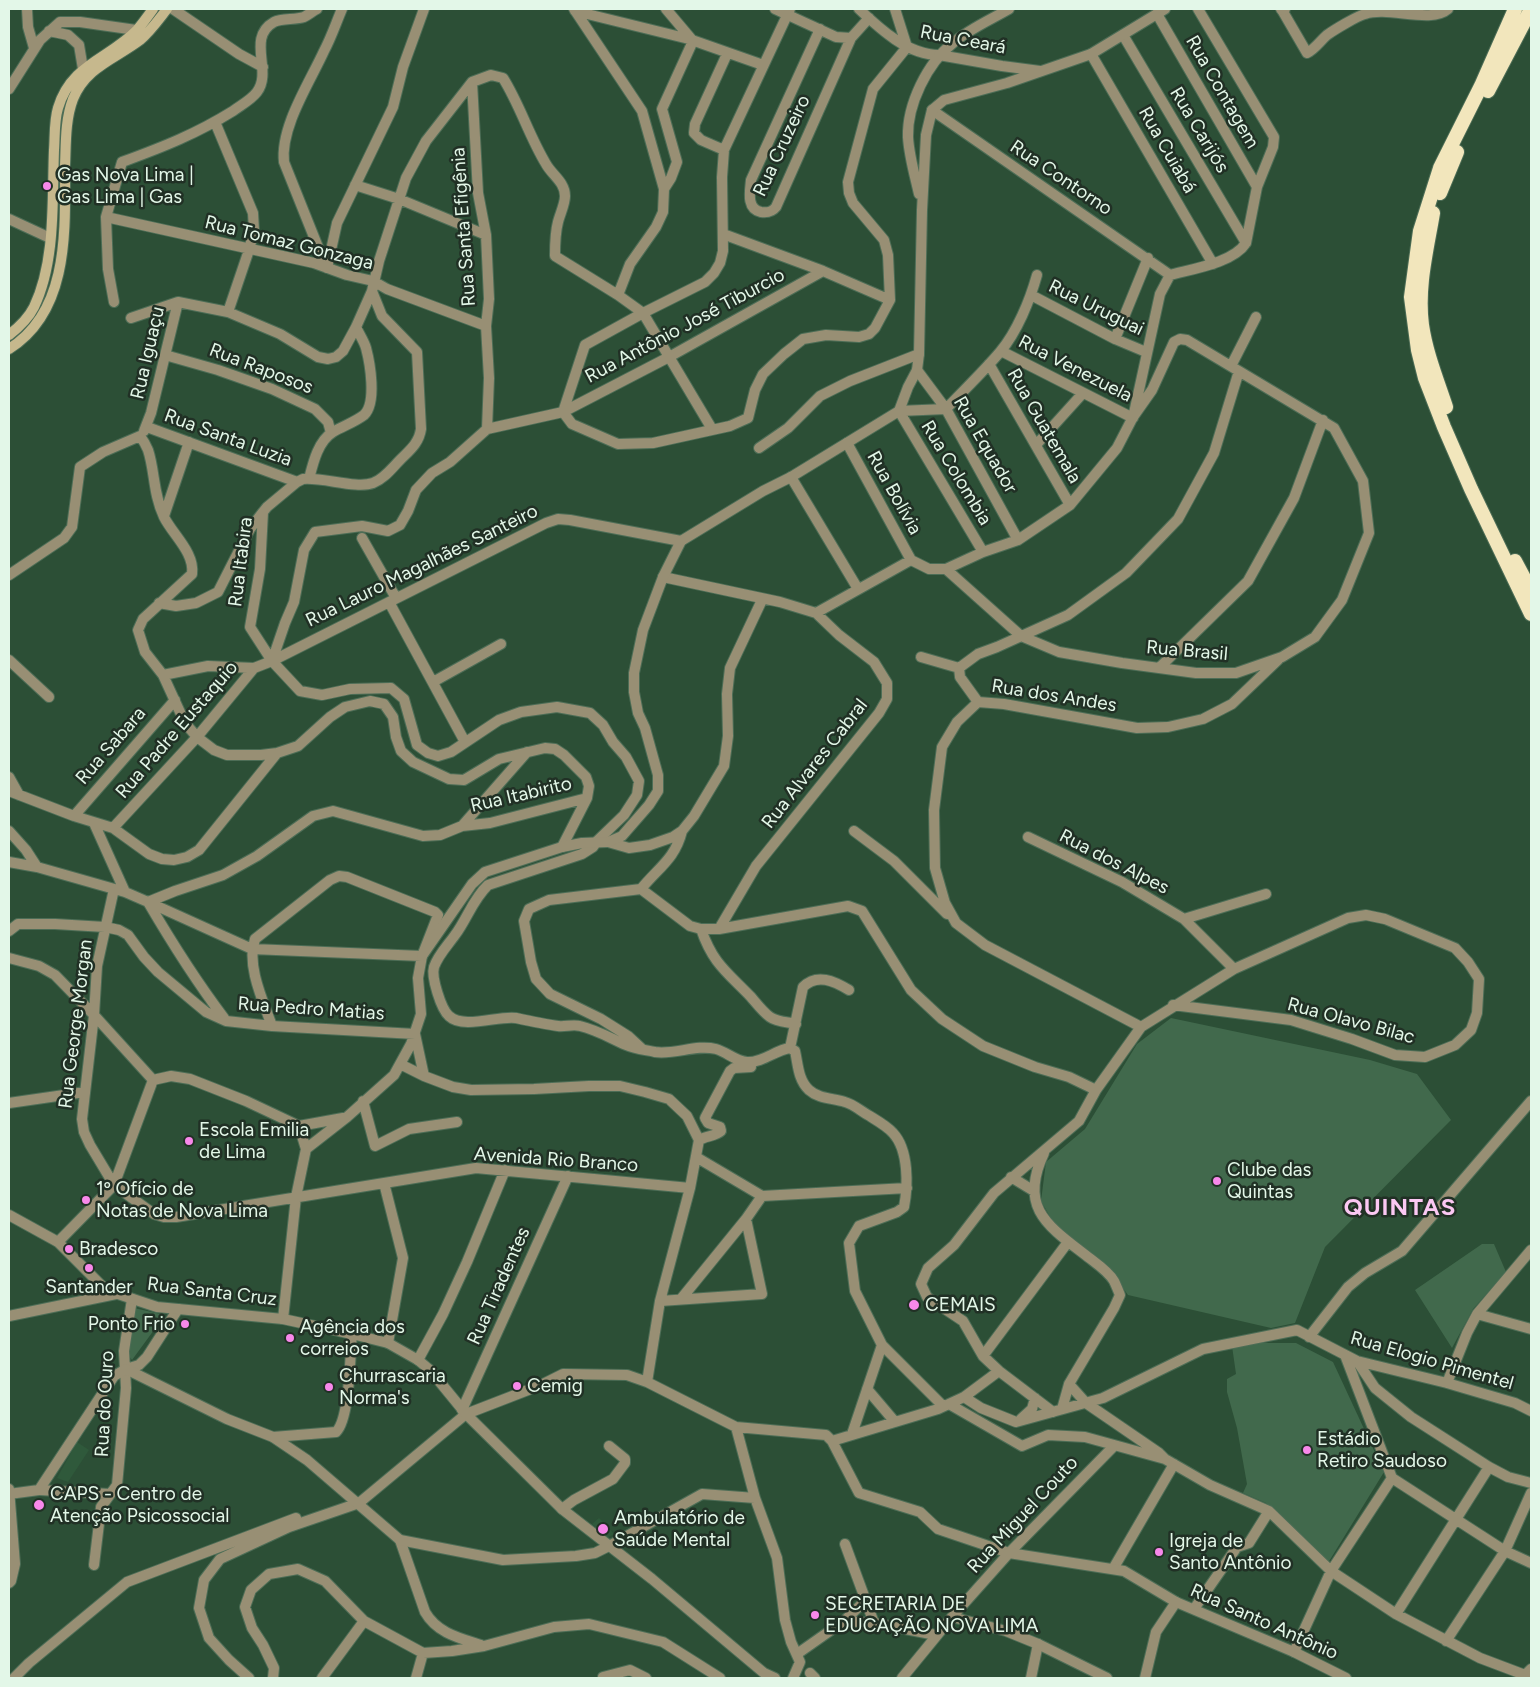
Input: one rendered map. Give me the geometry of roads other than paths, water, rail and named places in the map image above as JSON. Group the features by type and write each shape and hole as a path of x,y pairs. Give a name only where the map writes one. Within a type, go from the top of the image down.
{"highway":[{"path":"1516,9 1481,86 1440,168 1420,231 1411,297 1418,350 1425,378 1471,489 1531,614"},
{"path":"1531,9 1458,150 1434,207 1421,280 1422,322 1426,348 1452,425 1520,572 1531,591"}],"main road":[{"path":"9,335 19,327 33,309 44,282 50,238 58,109 68,86 83,69 136,30 153,9"},
{"path":"9,349 34,329 56,286 63,245 67,126 73,100 80,86 94,69 142,39 167,9"}],"street":[{"path":"27,9 28,27 34,48"},
{"path":"173,9 239,54 262,67"},
{"path":"114,302 108,269 106,217 122,162 178,142 215,122 251,99 258,91 262,79 260,40 266,28 275,22 304,16 317,9"},
{"path":"326,268 284,162 282,150 303,92 324,51 342,9"},
{"path":"326,268 337,223 393,107 403,67 424,9"},
{"path":"666,9 693,41"},
{"path":"775,9 789,12 836,37 851,38"},
{"name":"Rua Ceará","path":"859,9 907,47 928,55 939,55 1043,71"},
{"path":"789,12 724,150 722,177 723,251 717,268 705,282 585,345 563,412 572,424 618,444 653,443 730,426 748,418 755,390 763,374 802,338 826,336 859,337 869,334 875,328 890,300 888,256 884,240 853,203 849,193 848,182 873,89 907,47 894,9"},
{"path":"922,210 908,138 909,118 913,101 939,55 954,42 1009,9"},
{"name":"Rua Contagem","path":"1198,9 1274,137 1257,187"},
{"path":"1282,9 1308,53 1328,34 1364,14 1386,11 1422,16 1444,13 1448,9"},
{"path":"574,10 693,41 764,65"},
{"path":"574,10 642,111 664,189 663,212 656,227 630,264 618,295"},
{"path":"899,411 917,370 919,354 922,210 926,135 932,110 944,100 1006,83 1091,54 1161,12"},
{"name":"Rua Contagem","path":"1161,12 1257,187"},
{"name":"Rua Cruzeiro","path":"820,29 751,180 750,196 752,206 758,211 767,213 776,207 851,38 869,18"},
{"path":"9,89 34,48 60,22 80,22 136,30"},
{"path":"49,31 68,35 79,45 83,69"},
{"name":"Rua Carijós","path":"1123,35 1246,243"},
{"path":"664,189 671,178 677,162 662,109 693,41"},
{"path":"724,150 700,140 694,133 695,124 727,54"},
{"name":"Rua Cuiabá","path":"1091,54 1213,264"},
{"path":"1002,66 1006,74 1006,83"},
{"path":"9,67 19,72"},
{"path":"472,82 491,75 503,78 511,91 532,140 551,173 562,183 565,196 557,224 555,256 618,295 643,313 712,429"},
{"name":"Rua Iguaçu","path":"144,432 178,302 228,312 280,334 318,358 328,359 336,357 343,351 356,327 373,286 406,178 426,141 472,82"},
{"name":"Rua Santa Efigênia","path":"472,82 478,193 486,235 489,299 486,326 489,378 487,429"},
{"name":"Rua Contorno","path":"932,110 1170,275"},
{"path":"215,122 253,213 254,230 249,250 228,312"},
{"path":"355,185 399,199 486,235"},
{"path":"816,613 912,560 929,569 946,569 983,552 1018,540 1070,505 1117,448 1133,417 1160,294 1170,275 1213,264 1242,250 1246,243 1257,187"},
{"name":"Rua Tomaz Gonzaga","path":"106,217 326,268 373,286 387,288 486,326"},
{"path":"9,219 50,238"},
{"path":"723,234 823,271 890,300"},
{"path":"1115,339 1148,258"},
{"name":"Rua Antônio José Tiburcio","path":"487,429 563,412 669,357 823,271"},
{"path":"608,842 622,836 649,805 658,791 658,775 655,762 645,728 638,713 634,692 634,673 644,630 663,577 681,541 899,411 946,409 1001,351 1031,296 1037,275"},
{"name":"Rua Itabira","path":"373,286 382,316 417,352 420,437 416,444 383,477 373,483 358,484 309,479 297,482 267,507 263,512 260,569 250,627 272,661 300,691 322,695 350,689 370,687 391,688 404,699 417,745 428,753 438,756 451,752 499,720 520,712 556,707 590,713 603,724 613,742 626,757 639,781 637,795 624,815 597,841 593,848 582,854 488,885 479,894 456,935 434,966 433,975 444,1009 450,1017 458,1021 476,1022 512,1018 559,1026 578,1025 602,1033 628,1046 658,1052 708,1048 717,1049 742,1061 763,1059"},
{"name":"Rua Uruguai","path":"1031,296 1115,339 1146,352"},
{"path":"131,318 178,302"},
{"path":"959,668 978,654 1068,615 1126,573 1178,519 1214,453 1235,369 1256,317"},
{"path":"309,479 322,442 331,433 365,414 369,406 372,380 366,346 356,327"},
{"name":"Rua Brasil","path":"946,569 1020,636 1059,652 1196,673 1236,673 1282,656 1315,636 1342,600 1369,533 1363,481 1334,428 1187,340 1174,342 1152,390 1133,417"},
{"name":"Rua Venezuela","path":"1001,351 1133,417"},
{"path":"759,448 788,428 820,396 850,381 919,354"},
{"name":"Rua Raposos","path":"165,355 218,370 263,386 315,409 328,422 331,433"},
{"name":"Rua Guatemala","path":"989,364 1070,505"},
{"name":"Rua Equador","path":"917,370 946,409 1018,540"},
{"path":"1036,445 1083,393"},
{"name":"Rua Colombia","path":"899,411 983,552"},
{"path":"1160,668 1248,581 1294,498 1323,420"},
{"path":"272,661 294,602 304,550 315,532 340,527 362,526 388,531 400,525 416,490 432,472 450,462 487,429"},
{"path":"9,575 64,538 72,527 80,467 104,452 144,432 156,494 164,516 189,555 193,567 192,574 188,580 159,603 143,619 138,630 146,652 163,676 185,724 197,737 214,750 227,755 277,753 298,746 330,717 345,707 370,701 384,704 393,717 396,737 401,751 414,762 449,779 464,780 499,758 545,748 555,749 564,755 586,777 589,786 587,798 562,847"},
{"name":"Rua Santa Luzia","path":"144,432 189,442 297,482"},
{"path":"164,516 189,442"},
{"name":"Rua Bolívia","path":"847,443 912,560"},
{"path":"791,477 858,590"},
{"path":"159,603 176,606 196,603 218,592 250,529 263,512"},
{"name":"Rua Lauro Magalhães Santeiro","path":"272,661 546,523 558,519 681,541"},
{"path":"362,538 433,682 465,742"},
{"name":"Rua Alvares Cabral","path":"663,577 762,600 780,602 816,613 839,635 874,662 887,683 887,699 879,713 756,866 719,929"},
{"path":"422,956 472,884 485,872 562,847 597,841 629,848 650,845 666,840 682,830 694,816 724,766 728,736 727,694 730,668 762,600"},
{"path":"433,682 501,644"},
{"name":"Rua dos Andes","path":"1141,1027 985,945 956,923 945,904 936,868 934,810 942,747 957,722 978,702 1004,704 1137,728 1168,728 1203,719 1232,704 1282,656"},
{"path":"921,657 959,668"},
{"path":"9,660 49,696"},
{"name":"Rua Padre Eustaquio","path":"113,828 197,737 254,668 272,661"},
{"path":"163,676 208,666 254,668"},
{"path":"959,668 960,677 978,702"},
{"name":"Rua Sabara","path":"74,816 175,700"},
{"path":"148,902 176,890 223,875 257,856 313,816 333,811 423,836 440,835 462,826 526,752"},
{"path":"9,792 113,828 149,854 162,859 174,860 187,857 199,850 277,753"},
{"path":"9,777 19,795"},
{"name":"Rua Itabirito","path":"462,826 490,823 587,798"},
{"path":"94,823 125,892"},
{"path":"642,1049 628,1036 608,1023 550,994 536,979 524,921 529,909 549,900 642,889 671,857 679,845 682,830"},
{"path":"9,831 26,850 37,867"},
{"path":"854,831 894,860 956,923"},
{"name":"Rua dos Alpes","path":"1028,837 1122,882 1184,918 1234,970"},
{"path":"9,862 37,867 125,892 252,949 422,956"},
{"path":"272,1026 257,986 252,949 255,939 330,880 338,876 347,877 435,912 438,915 422,956 418,978 421,1014 415,1034 400,1064 394,1074 347,1117 306,1149"},
{"path":"642,889 690,926 701,929 719,929 848,906 862,911 911,990 942,1019 983,1046 1035,1067 1069,1077 1096,1090"},
{"name":"Rua George Morgan","path":"114,890 97,966 94,1015 82,1119 84,1132 90,1145 114,1186"},
{"path":"1184,918 1266,894"},
{"name":"Rua Pedro Matias","path":"148,902 182,959 226,1020 272,1026 415,1034"},
{"name":"Rua Olavo Bilac","path":"1366,915 1385,919 1455,948 1468,962 1479,979 1478,1013 1471,1030 1455,1045 1425,1057 1395,1055 1352,1039 1290,1020 1173,1005 1234,970 1348,918 1366,915"},
{"path":"9,931 18,924 55,924 105,927 119,930 128,935 158,972 206,1012 226,1020"},
{"path":"701,929 712,955 720,967 770,1017 779,1021 796,1024"},
{"path":"9,958 39,966 54,975 94,1015 152,1080"},
{"path":"790,1048 803,987 808,982 821,979 834,981 849,990"},
{"path":"1057,1411 1036,1398 983,1356 963,1321 927,1297 921,1284 928,1268 954,1245 994,1193 1079,1121 1096,1090 1141,1027 1173,1005"},
{"path":"415,1034 424,1076"},
{"path":"699,1140 706,1136 718,1134 721,1131 720,1128 708,1123 705,1118 730,1071 741,1067 757,1067 763,1059 779,1050 790,1048 795,1050 801,1078 807,1089 817,1096 847,1102 893,1133 900,1143 907,1188 904,1207 897,1212 859,1226 849,1243 855,1291 882,1345 946,1405 1022,1446 1048,1435 1084,1437 1170,1462"},
{"path":"400,1064 453,1088 470,1090 620,1086 668,1099 687,1116 699,1140 690,1188 660,1301 647,1382"},
{"path":"152,1080 172,1076 190,1079 246,1101 299,1126 347,1117"},
{"path":"58,1242 114,1186 152,1080"},
{"path":"9,1103 16,1100 85,1092"},
{"path":"364,1101 375,1146 409,1129 457,1122"},
{"path":"1309,1337 1348,1287 1366,1273 1402,1251 1531,1101"},
{"path":"284,1319 296,1197 306,1149 299,1126"},
{"path":"1046,1150 1037,1167 1033,1182 1035,1202 1052,1229 1102,1268 1114,1280 1120,1295 1069,1384 1057,1411"},
{"path":"696,1157 762,1196 907,1188"},
{"name":"Avenida Rio Branco","path":"114,1186 143,1208 164,1217 176,1217 476,1168 690,1188"},
{"path":"418,1360 443,1314 467,1262 505,1170"},
{"name":"Rua Tiradentes","path":"464,1412 568,1176"},
{"path":"1011,1177 1034,1191"},
{"path":"384,1183 403,1258 388,1343"},
{"path":"680,1299 746,1220 762,1196"},
{"path":"9,1215 58,1242 106,1290 116,1294"},
{"path":"660,1301 762,1294 746,1220"},
{"path":"983,1356 1068,1242"},
{"path":"1447,1383 1467,1333 1477,1314 1531,1250"},
{"path":"9,1316 116,1294"},
{"name":"Rua Santa Cruz","path":"116,1294 156,1306 284,1319 388,1343 418,1360 430,1370 464,1412 562,1509 652,1579 764,1673 775,1678"},
{"name":"Rua do Ouro","path":"94,1566 102,1507 110,1494 118,1486 126,1369 124,1351 132,1299"},
{"path":"39,1490 114,1376 126,1369 139,1365 147,1357 178,1309"},
{"path":"1477,1314 1531,1329"},
{"name":"Rua Elogio Pimentel","path":"1086,1403 1102,1398 1203,1349 1297,1330 1357,1361 1447,1383 1515,1403 1531,1411"},
{"path":"273,1437 336,1432 341,1427 347,1398 352,1334"},
{"path":"852,1434 882,1345"},
{"path":"1345,1355 1392,1478 1505,1551 1531,1563"},
{"path":"1357,1361 1375,1388 1411,1417 1489,1467 1508,1476 1531,1483"},
{"path":"126,1369 227,1419 273,1437 307,1460 400,1540 424,1612 430,1622 449,1634 484,1646"},
{"path":"249,1678 228,1660 209,1638 199,1608 204,1580 220,1559 289,1528 359,1503 464,1412 541,1385 563,1374 627,1375 647,1382 736,1427 826,1435 832,1441 910,1419 964,1398 999,1370"},
{"path":"1069,1384 1086,1403 1170,1462 1210,1485 1269,1511 1331,1571 1396,1614 1480,1658 1527,1674"},
{"path":"867,1389 894,1422"},
{"path":"964,1398 981,1408 1016,1422 1086,1403"},
{"path":"1016,1422 1032,1409 1036,1398"},
{"path":"736,1427 755,1498 777,1558 785,1620 798,1658"},
{"name":"Rua Santo Antônio","path":"832,1441 859,1493 920,1512 938,1529 1009,1553 1124,1572 1176,1602 1294,1652 1346,1678"},
{"path":"562,1509 574,1500 613,1479 625,1463 625,1459 609,1446"},
{"name":"Rua Miguel Couto","path":"902,1678 936,1635 1009,1553 1114,1446"},
{"path":"1113,1569 1170,1462"},
{"path":"1396,1614 1489,1467"},
{"path":"1294,1652 1331,1571 1392,1478"},
{"path":"9,1489 15,1564 9,1583"},
{"path":"9,1494 39,1490 110,1494"},
{"path":"1446,1641 1505,1551 1531,1493"},
{"path":"400,1540 502,1560 576,1556 595,1553 702,1494 755,1498"},
{"path":"1194,1609 1237,1547 1249,1542 1269,1511"},
{"path":"14,1678 29,1663 127,1582 301,1516 327,1514"},
{"path":"845,1544 874,1624"},
{"path":"273,1678 274,1668 252,1628 245,1607 250,1590 269,1574 298,1569 325,1581 364,1621 423,1653 484,1646 554,1626 589,1624 663,1642 720,1678"},
{"path":"793,1678 798,1658 844,1621 866,1600"},
{"path":"1145,1678 1156,1632 1176,1602"},
{"path":"952,1617 1006,1631 1038,1644 1108,1678"},
{"path":"322,1678 364,1621"},
{"path":"844,1621 874,1624 936,1635"},
{"path":"1031,1678 1038,1644"},
{"path":"416,1678 423,1653"},
{"path":"602,1678 603,1676 630,1670 646,1678"}],"place":[{"name":"Gas Nova Lima | Gas Lima | Gas","path":"47,186"},
{"name":"Escola Emilia de Lima","path":"189,1141"},
{"name":"Clube das Quintas","path":"1217,1181"},
{"name":"1º Ofício de Notas de Nova Lima","path":"86,1200"},
{"name":"Bradesco","path":"69,1249"},
{"name":"Santander","path":"89,1268"},
{"name":"CEMAIS","path":"914,1305"},
{"name":"Ponto Frio","path":"185,1324"},
{"name":"Agência dos correios","path":"290,1338"},
{"name":"Cemig","path":"517,1386"},
{"name":"Churrascaria Norma's","path":"329,1387"},
{"name":"Estádio Retiro Saudoso","path":"1307,1450"},
{"name":"CAPS - Centro de Atenção Psicossocial","path":"39,1505"},
{"name":"Ambulatório de Saúde Mental","path":"603,1529"},
{"name":"Igreja de Santo Antônio","path":"1159,1552"},
{"name":"SECRETARIA DE EDUCAÇÃO NOVA LIMA","path":"815,1615"}],"district":[{"name":"QUINTAS","path":"1400,1208"}]}
